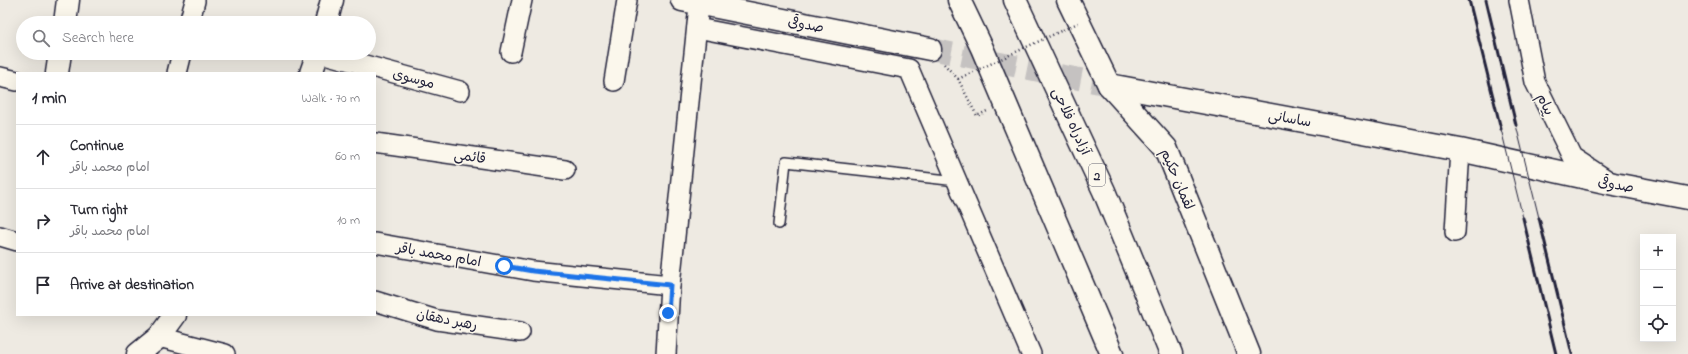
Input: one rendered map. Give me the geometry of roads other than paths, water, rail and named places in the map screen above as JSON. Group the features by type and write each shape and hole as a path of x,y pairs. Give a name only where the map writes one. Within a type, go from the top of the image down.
{"main road":[{"path":"66,16 68,0"},
{"path":"328,16 332,0"},
{"path":"959,0 982,48 1112,354"},
{"name":"آزادراه فلاحی","path":"1015,0 1104,191 1171,354"},
{"name":"لقمان حکیم","path":"1068,0 1109,85 1166,148 1249,354"},
{"name":"صدوقی","path":"691,2 930,49"},
{"path":"57,72 59,60"},
{"path":"311,72 317,60"},
{"name":"ساسانی","path":"1109,85 1465,151 1543,169"},
{"name":"صدوقی","path":"1543,169 1688,198"},
{"path":"138,354 159,337 174,316"}],"street":[{"path":"511,52 522,0"},
{"path":"614,81 627,0"},
{"name":"پیام","path":"1519,0 1535,82 1572,157 1614,184"},
{"path":"192,16 195,1"},
{"path":"666,354 670,285 697,28 691,2"},
{"path":"697,28 909,69 1031,354"},
{"path":"177,72 180,60"},
{"name":"موسوی","path":"346,60 460,91"},
{"path":"0,78 16,81"},
{"name":"قائمی","path":"376,142 565,170"},
{"path":"1454,232 1465,151"},
{"path":"0,236 16,241"},
{"name":"امام محمد باقر","path":"376,243 533,271 670,285"},
{"name":"رهبر دهقان","path":"376,301 437,320 520,332"},
{"path":"159,337 224,354"}],"lane":[{"path":"779,224 786,162 957,181"}],"tunnel":[{"path":"930,49 1109,85"}],"tram line":[{"path":"1516,125 1539,218"},
{"path":"1501,129 1523,218"}],"railway":[{"path":"1469,0 1501,129"},
{"path":"1486,0 1516,125"},
{"path":"1523,218 1556,354"},
{"path":"1539,218 1572,354"}]}
